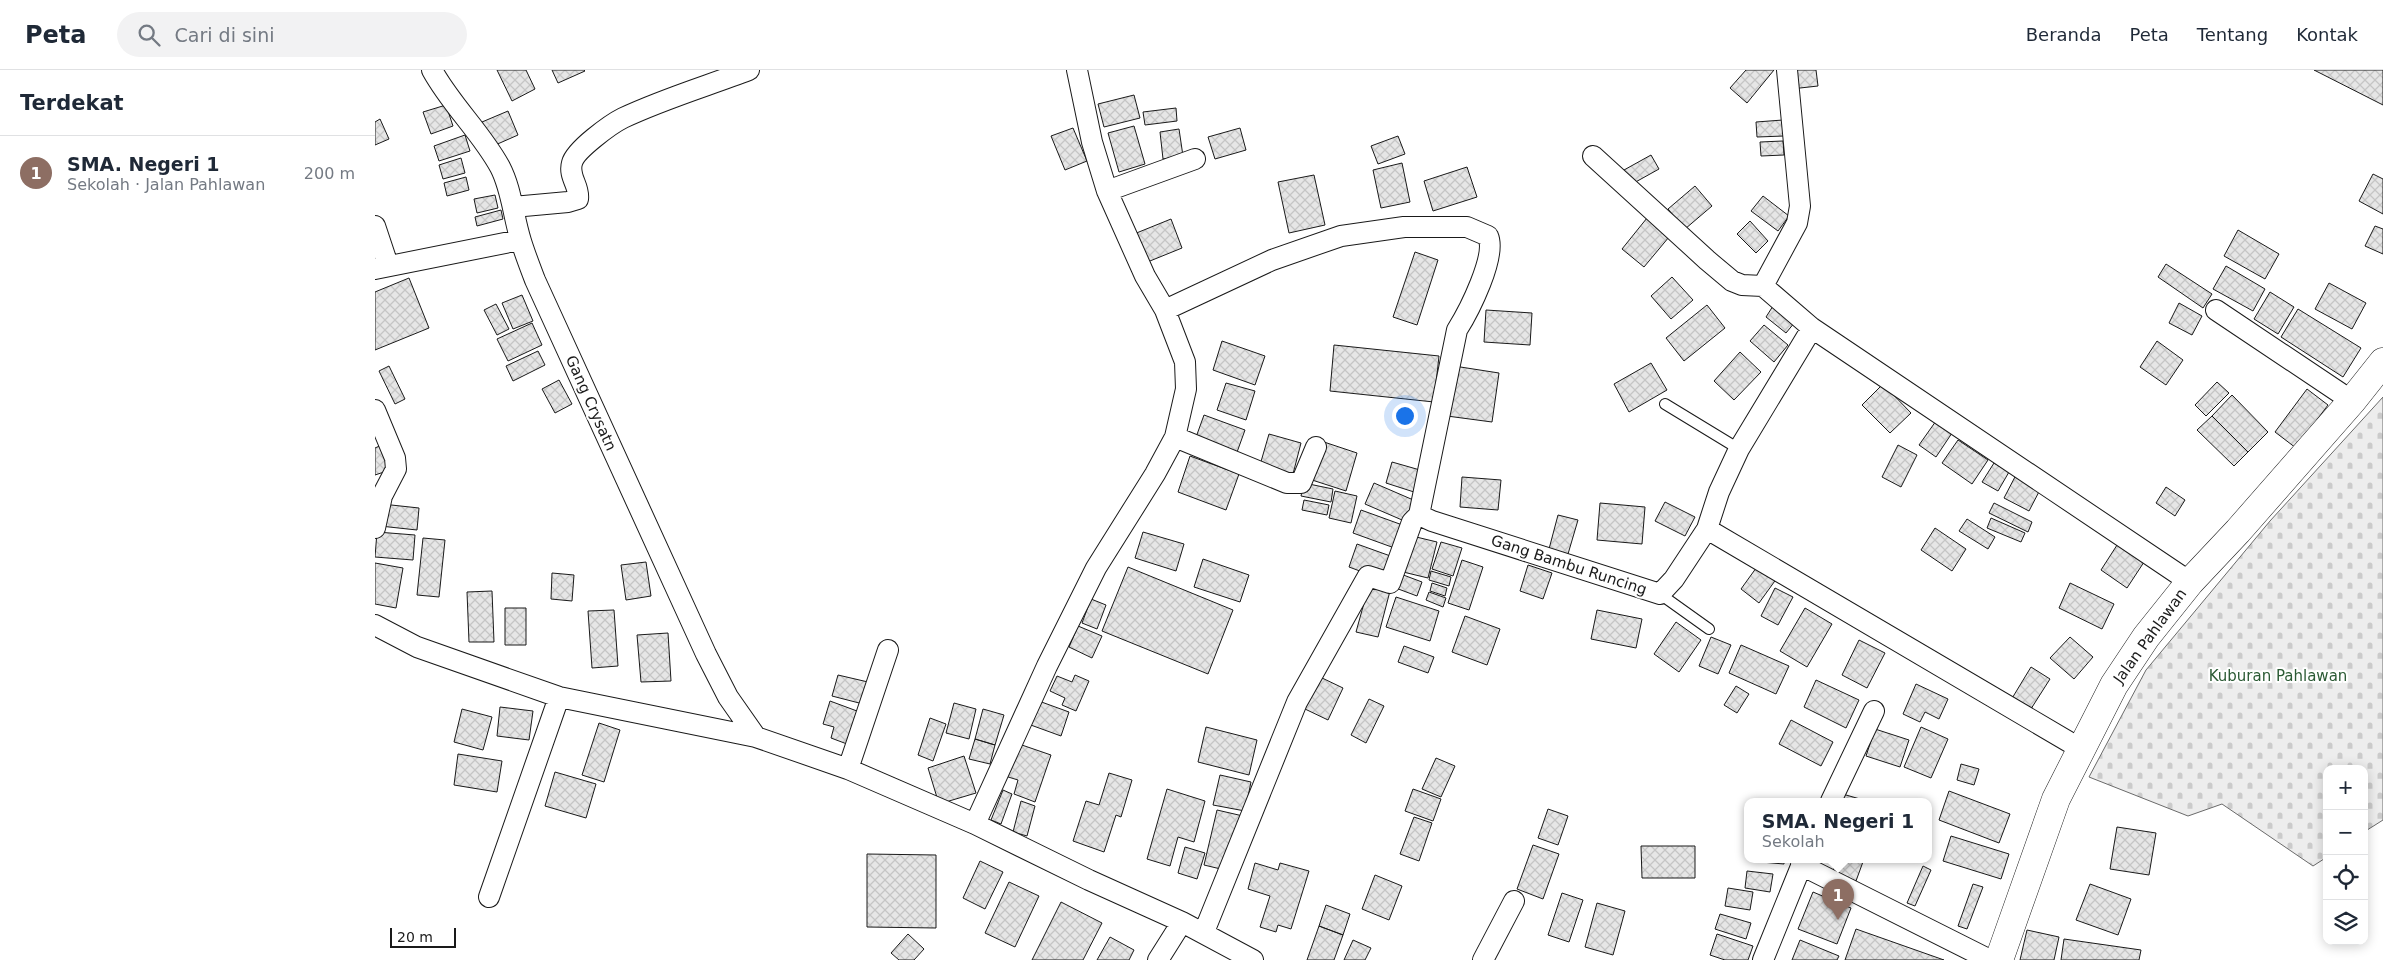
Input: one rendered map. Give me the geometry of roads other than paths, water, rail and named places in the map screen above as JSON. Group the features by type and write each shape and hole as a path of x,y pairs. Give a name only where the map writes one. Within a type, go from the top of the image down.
{"main road":[{"name":"Jalan Pahlawan","path":"1999,960 2056,799 2114,685 2146,637 2189,582 2352,401 2383,362"}],"street":[{"name":"Gang Crysatn","path":"432,70 452,103 485,143 500,168 510,193 520,240 535,280 706,654 728,697 756,736"},
{"path":"513,207 568,202 578,199 579,194 570,173 572,161 580,150 622,119 749,70"},
{"path":"975,824 1047,666 1095,568 1155,474 1175,437 1186,389 1185,362 1165,310 1145,276 1107,192 1092,142 1077,70"},
{"path":"1763,286 1797,223 1800,206 1787,70"},
{"path":"1593,156 1732,281 1742,285 1763,286 1811,328 2189,582"},
{"path":"1107,192 1195,159"},
{"path":"375,226 381,267 520,240"},
{"path":"1165,310 1272,260 1341,236 1404,227 1467,227 1488,236 1490,251 1470,309 1457,330 1419,515 1412,522 1390,583 1368,576 1297,702 1204,932"},
{"path":"2216,310 2352,401"},
{"name":"Gang Bambu Runcing","path":"1419,515 1431,521 1660,594 1673,579 1707,529 1719,492 1739,449 1811,328"},
{"path":"375,410 395,458 396,469 382,496 375,528"},
{"path":"1175,437 1287,483 1295,484 1301,482 1316,446"},
{"path":"1707,529 2081,749"},
{"path":"375,625 417,647 559,697 756,736 848,770 975,824 1089,880 1204,932 1253,960"},
{"path":"848,770 888,650"},
{"path":"489,897 559,697"},
{"path":"1832,798 1874,711"},
{"path":"1763,960 1802,863"},
{"path":"1804,863 1990,960"},
{"path":"1483,960 1514,901"},
{"path":"1158,960 1182,922"}],"lane":[{"path":"1665,404 1739,449"},
{"path":"1660,594 1709,629"}],"place":[{"name":"SMA. Negeri 1","path":"1838,920"}],"park label":[{"name":"Kuburan Pahlawan","path":"2278,676"}]}
